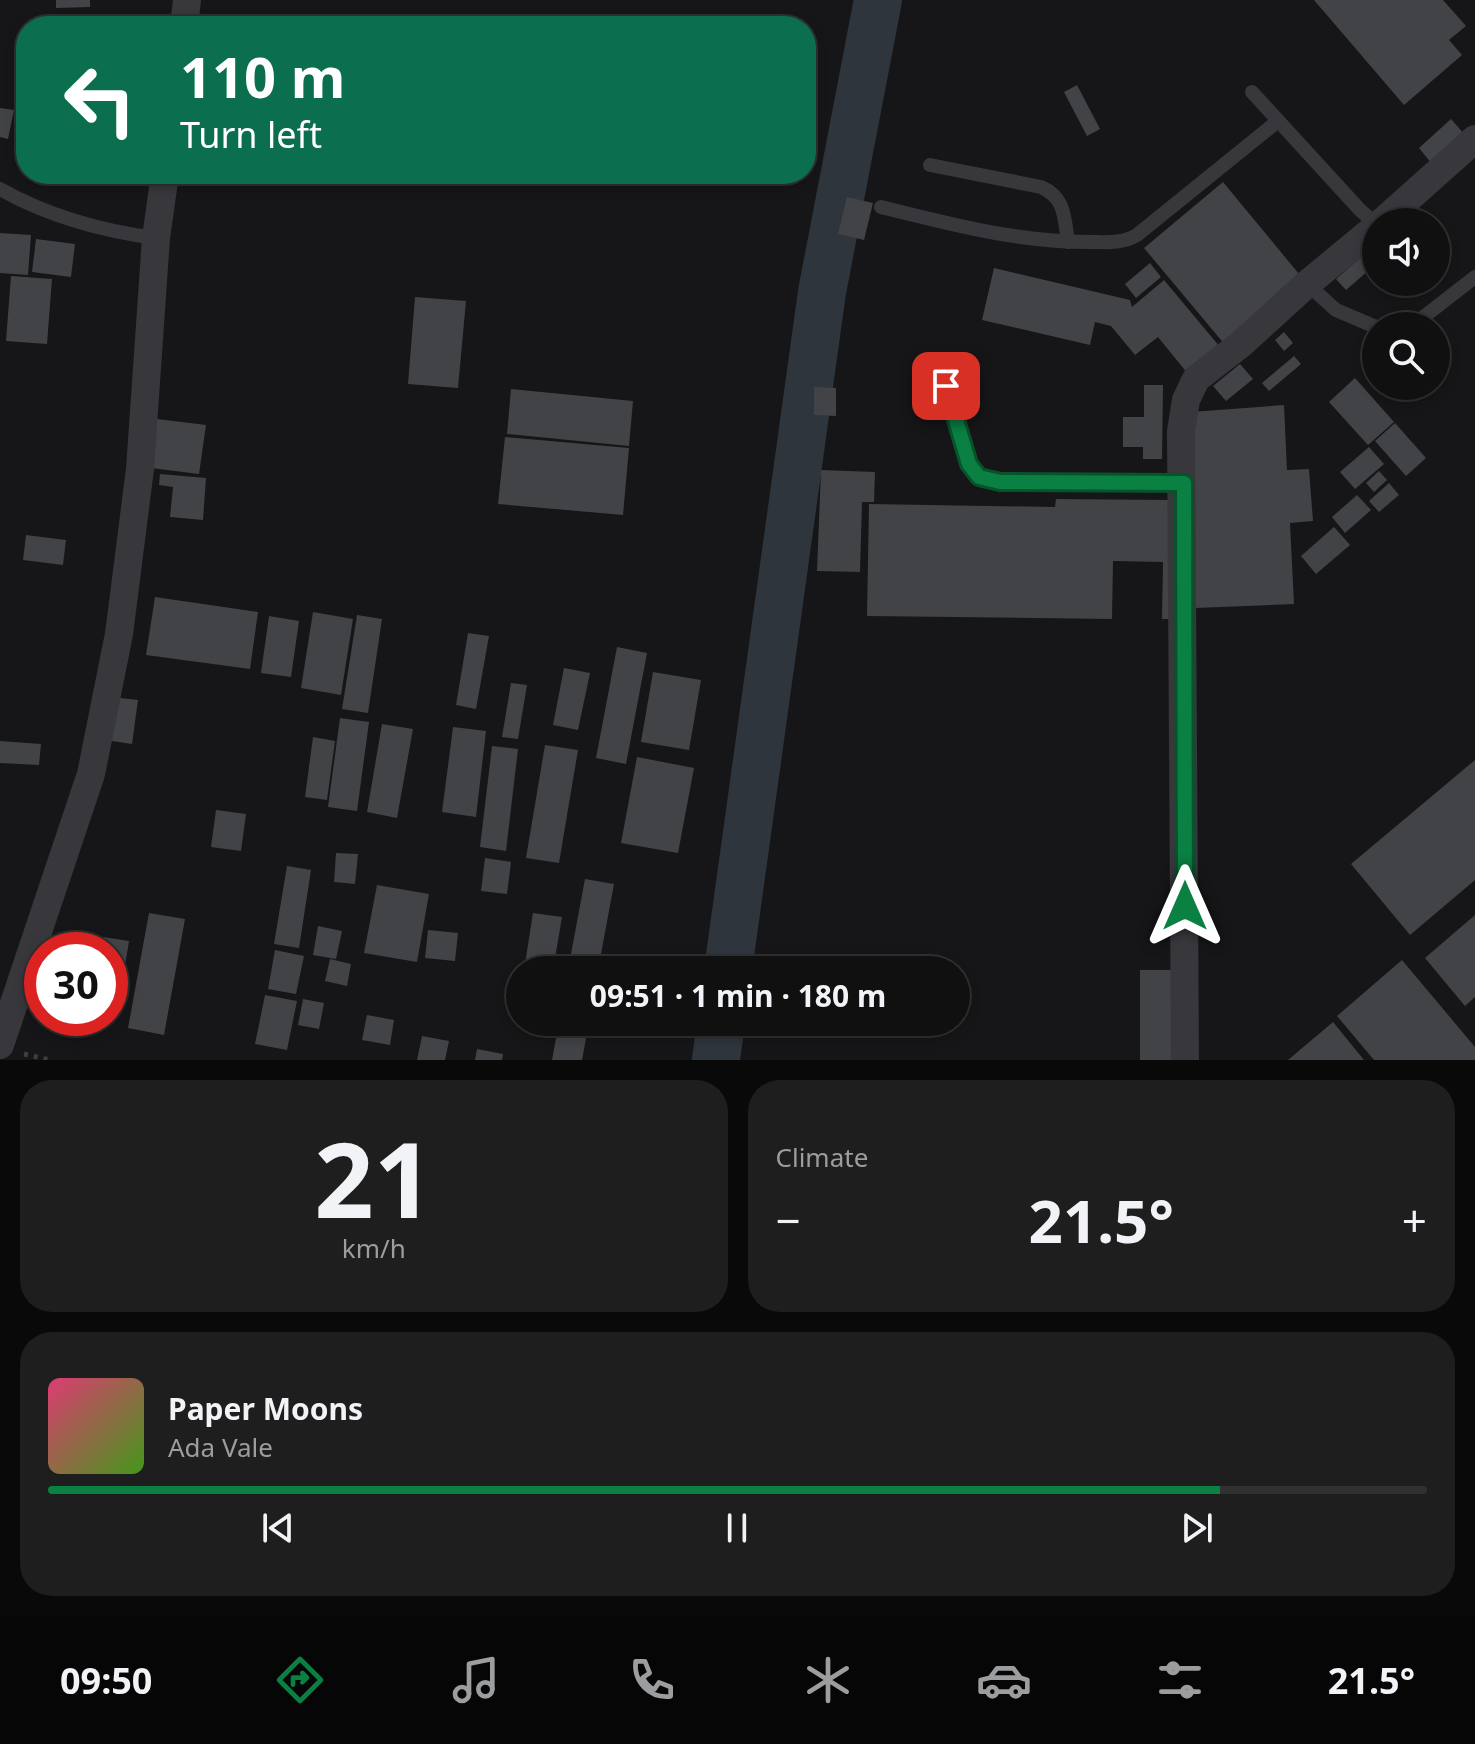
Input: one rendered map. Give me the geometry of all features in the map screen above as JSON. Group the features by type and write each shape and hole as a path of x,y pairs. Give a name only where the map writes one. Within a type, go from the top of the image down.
{"street":[{"path":"1398,208 1475,139"},
{"path":"0,1045 91,774 119,634 140,469 156,238 164,184"},
{"path":"1185,1060 1184,483 1181,431 1186,400 1196,379 1241,344 1362,238"}],"lane":[{"path":"1252,92 1362,212"},
{"path":"881,207 977,231 1068,242 1125,242 1278,121"},
{"path":"930,165 1041,187 1055,194 1062,207 1068,242"},
{"path":"0,189 38,209 117,233 156,238"},
{"path":"1430,312 1475,277"},
{"path":"1307,284 1336,310 1362,321"},
{"path":"946,386 969,464 979,477 1000,482 1184,483"}],"building":[{"path":"56,0 90,0 90,7 56,8"},
{"path":"1314,0 1443,0 1466,26 1449,40 1462,55 1404,105"},
{"path":"1077,85 1100,129 1087,136 1064,92"},
{"path":"0,108 14,110 8,139 0,137"},
{"path":"1451,119 1465,135 1432,164 1419,148"},
{"path":"1223,182 1304,280 1226,346 1144,248"},
{"path":"847,197 873,203 864,240 838,234"},
{"path":"0,233 31,235 28,275 0,273"},
{"path":"36,239 75,244 71,277 32,272"},
{"path":"1362,256 1362,276 1346,290 1336,279"},
{"path":"1150,263 1161,277 1136,298 1125,284"},
{"path":"994,268 1130,300 1132,307 1164,280 1220,347 1188,374 1158,337 1135,355 1111,326 1095,322 1090,345 982,320"},
{"path":"11,276 52,279 47,344 6,341"},
{"path":"415,297 466,301 458,388 408,384"},
{"path":"1284,332 1293,343 1284,351 1275,340"},
{"path":"1294,356 1301,364 1269,391 1262,383"},
{"path":"1240,364 1253,379 1226,401 1213,386"},
{"path":"1355,378 1362,386 1362,400 1374,400 1394,422 1368,445 1329,402"},
{"path":"1144,385 1163,385 1162,459 1143,459 1143,447 1123,447 1123,417 1144,417"},
{"path":"814,387 836,388 836,416 814,415"},
{"path":"511,389 633,401 629,446 507,434"},
{"path":"1284,405 1287,470 1309,469 1313,521 1290,523 1294,604 1195,608 1191,412"},
{"path":"157,419 206,425 199,474 151,468"},
{"path":"1395,423 1426,458 1406,476 1375,441"},
{"path":"505,437 629,448 623,515 498,504"},
{"path":"1369,447 1384,464 1355,489 1340,472"},
{"path":"821,470 875,472 874,502 862,502 860,572 817,571"},
{"path":"1379,471 1387,480 1374,492 1366,483"},
{"path":"160,474 206,478 203,520 170,517 173,487 159,485"},
{"path":"1389,483 1399,495 1379,512 1369,501"},
{"path":"1357,495 1371,510 1345,533 1332,517"},
{"path":"1056,499 1173,500 1171,619 1162,619 1163,562 1113,561 1112,619 867,616 869,504 1055,507"},
{"path":"1334,527 1350,545 1316,574 1301,556"},
{"path":"26,535 66,540 63,565 23,560"},
{"path":"155,597 258,612 250,669 146,655"},
{"path":"313,612 353,619 341,695 301,688"},
{"path":"357,615 382,619 368,713 342,709"},
{"path":"269,616 299,621 291,677 261,673"},
{"path":"468,633 489,636 476,709 456,705"},
{"path":"617,647 647,653 626,764 596,758"},
{"path":"564,668 590,673 578,730 553,725"},
{"path":"653,672 701,680 689,750 641,742"},
{"path":"511,683 527,685 518,739 502,737"},
{"path":"110,697 138,700 132,744 105,740"},
{"path":"340,718 369,722 357,811 328,807"},
{"path":"382,724 413,729 397,818 367,812"},
{"path":"453,727 486,731 476,817 442,812"},
{"path":"313,737 335,741 327,800 305,797"},
{"path":"0,741 41,744 39,765 0,763"},
{"path":"545,745 578,750 559,863 526,858"},
{"path":"492,746 518,749 506,851 480,847"},
{"path":"637,757 694,768 678,853 621,843"},
{"path":"1475,760 1475,880 1410,935 1351,864"},
{"path":"216,810 246,814 241,851 211,847"},
{"path":"336,853 358,854 355,884 334,882"},
{"path":"485,858 511,862 507,894 481,891"},
{"path":"287,866 311,870 299,948 274,944"},
{"path":"585,879 614,884 601,956 571,956"},
{"path":"377,885 429,894 417,962 364,953"},
{"path":"149,913 185,919 164,1035 128,1028"},
{"path":"533,913 562,917 555,956 526,956"},
{"path":"1475,915 1475,997 1465,1006 1425,958"},
{"path":"318,926 342,931 336,959 313,955"},
{"path":"428,930 458,933 455,961 425,958"},
{"path":"275,950 304,956 296,994 268,989"},
{"path":"330,959 351,964 347,986 325,981"},
{"path":"1402,960 1475,1047 1475,1060 1374,1060 1337,1016"},
{"path":"1140,970 1174,970 1174,1060 1140,1060"},
{"path":"265,995 297,1001 287,1050 255,1044"},
{"path":"303,999 324,1003 319,1029 298,1025"},
{"path":"367,1015 394,1020 390,1045 362,1040"},
{"path":"1333,1022 1364,1060 1288,1060"},
{"path":"422,1036 449,1041 445,1060 417,1060"},
{"path":"556,1036 586,1036 582,1060 552,1060"},
{"path":"477,1049 503,1054 502,1060 475,1060"}],"waterway":[{"path":"730,956 822,292 878,0"},
{"path":"716,1060 719,1036"}],"route":[{"path":"946,386 969,464 979,477 1000,482 1184,483 1185,906"}]}
